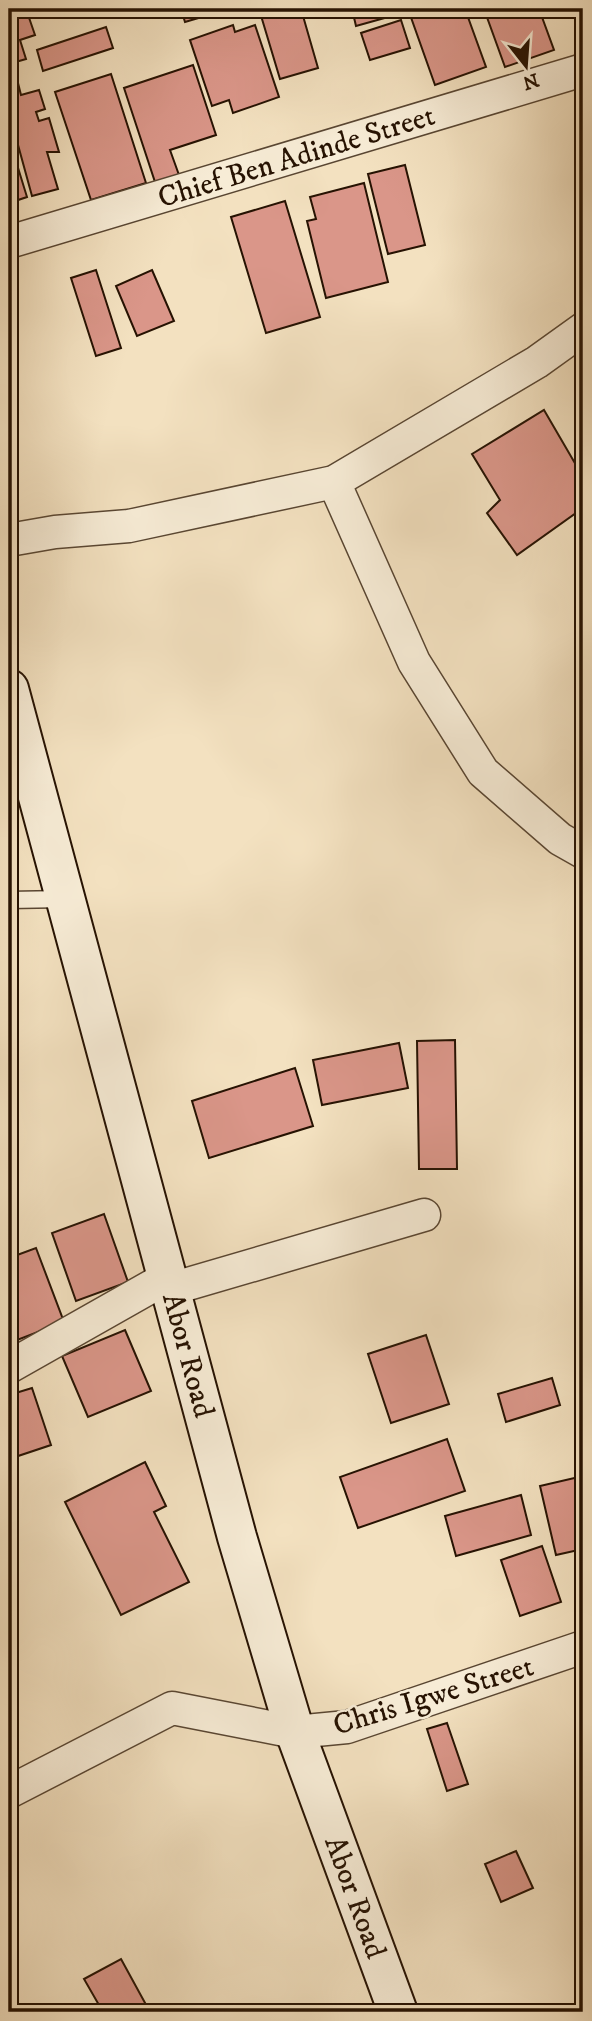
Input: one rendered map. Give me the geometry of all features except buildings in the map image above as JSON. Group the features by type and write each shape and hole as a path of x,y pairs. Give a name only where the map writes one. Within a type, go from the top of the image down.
{"street":[{"name":"Chief Ben Adinde Street","path":"9,242 583,70"},
{"path":"9,540 55,532 129,526 334,482 537,362 583,328"},
{"path":"334,482 414,662 483,772 560,839 583,852"},
{"name":"Abor Road","path":"9,690 237,1537 295,1732 398,2012"},
{"path":"9,1367 170,1283 424,1215"},
{"name":"Chris Igwe Street","path":"9,1792 172,1708 295,1732 347,1727 583,1647"}],"lane":[{"path":"9,900 65,898"}]}
